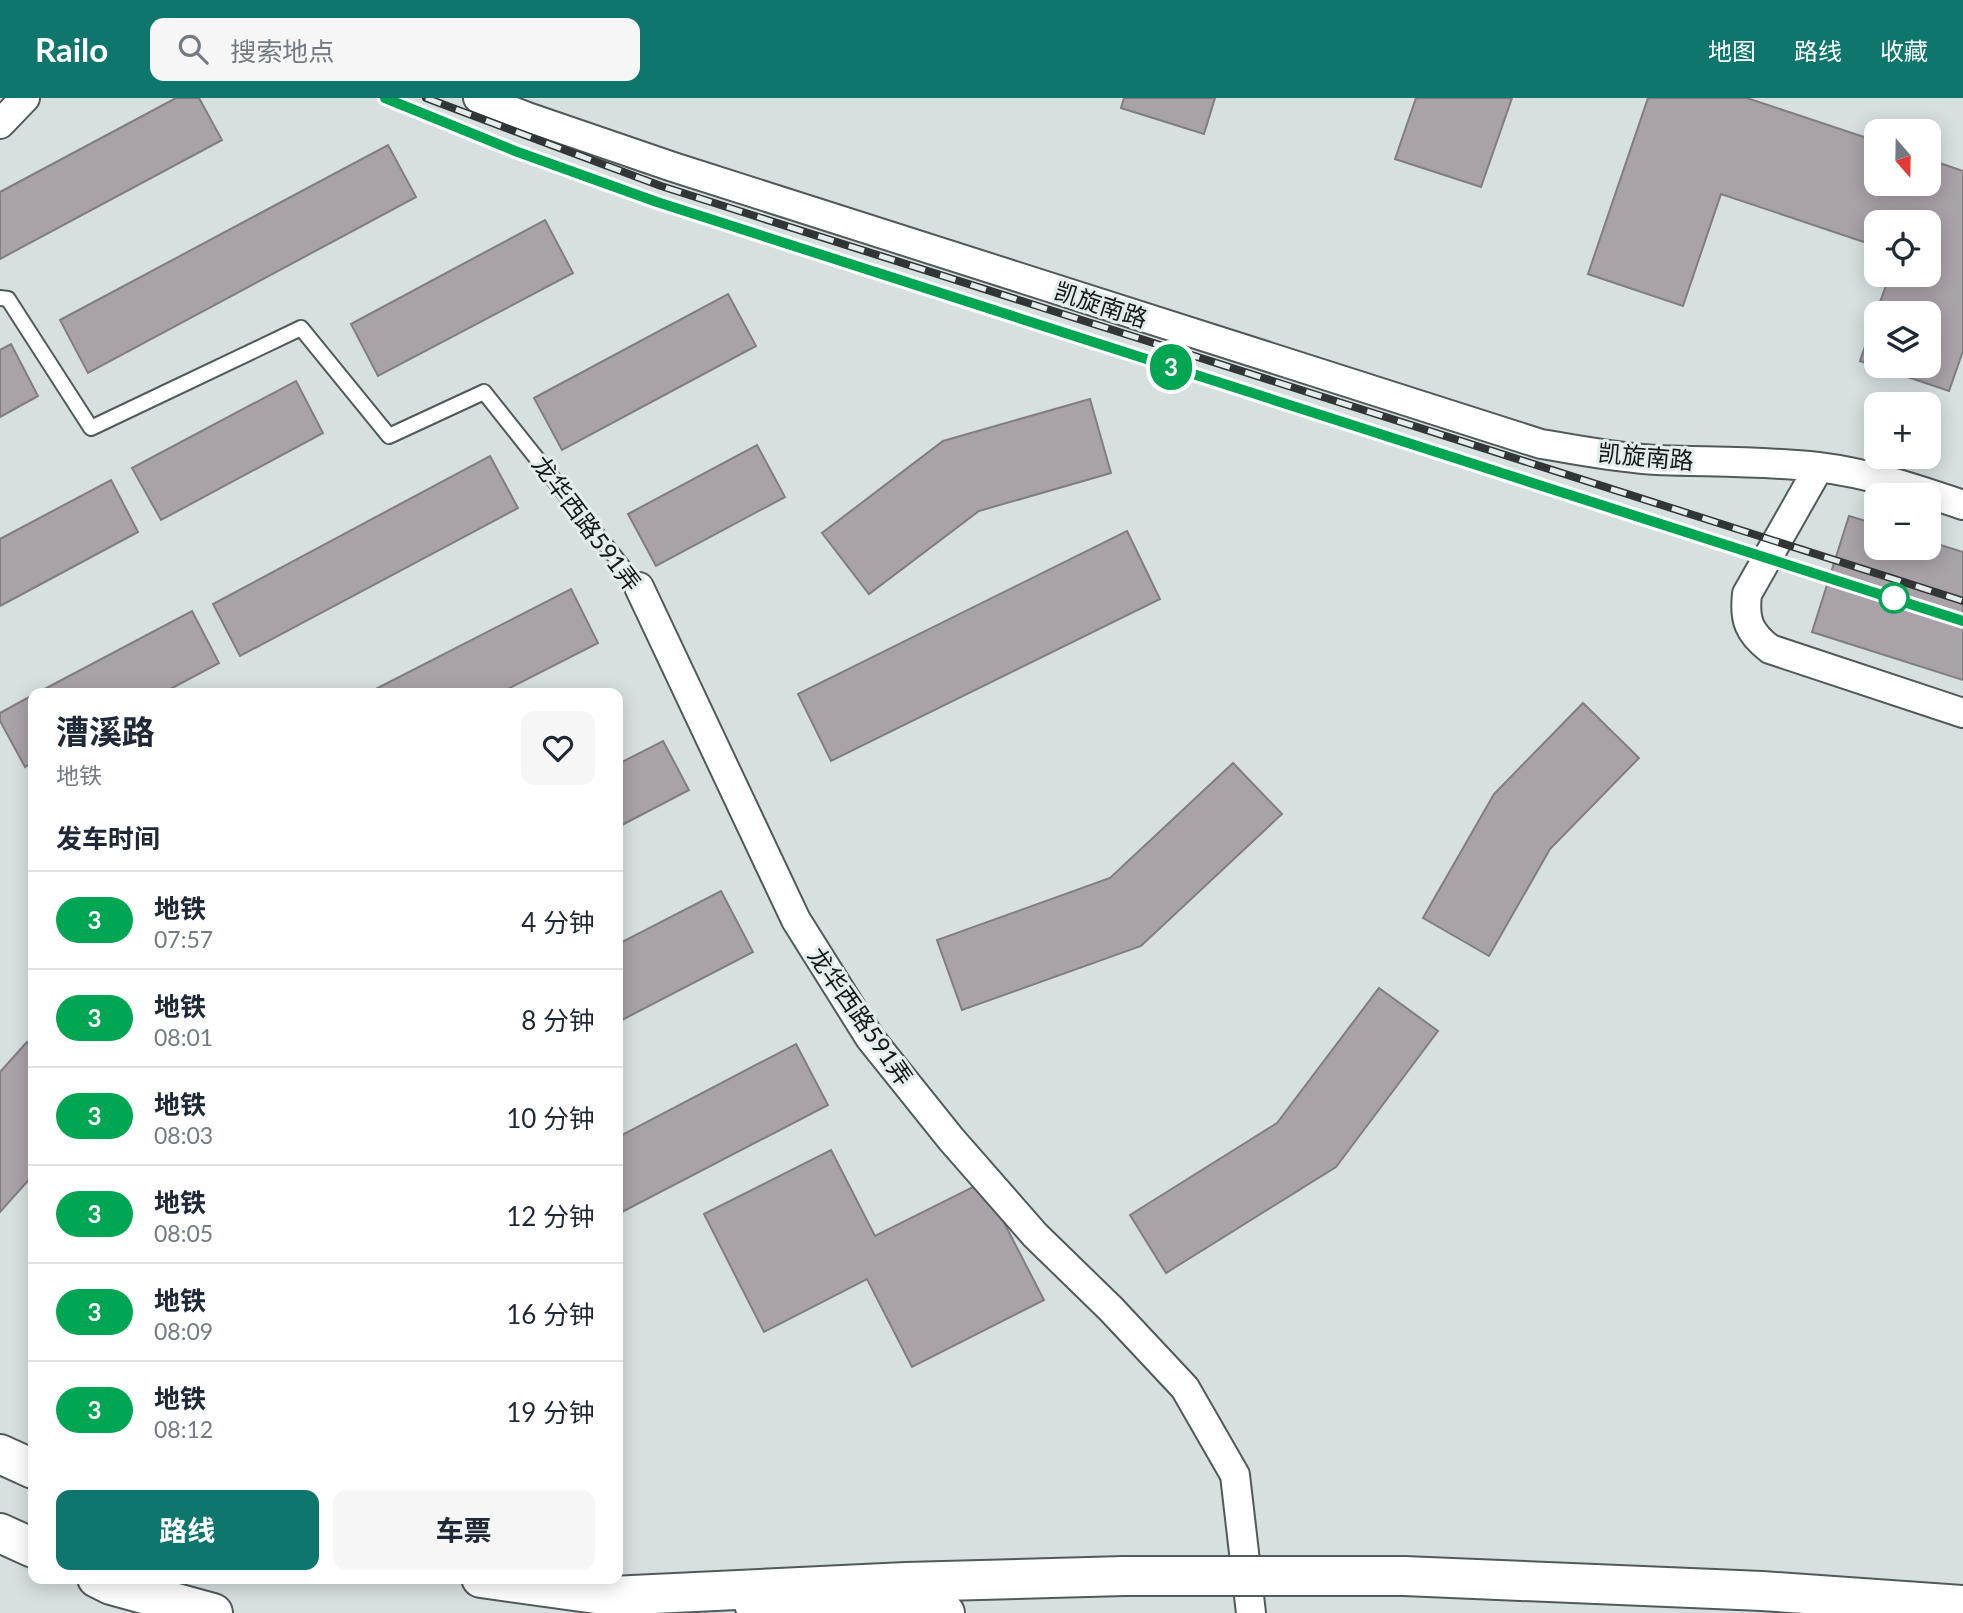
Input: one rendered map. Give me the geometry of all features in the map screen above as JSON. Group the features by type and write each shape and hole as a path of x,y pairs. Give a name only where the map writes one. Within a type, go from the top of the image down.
{"main road":[{"path":"0,1454 28,1467"},
{"path":"0,1533 28,1546"},
{"path":"611,1596 985,1578 1404,1576 1762,1591 1963,1607"},
{"path":"109,1584 213,1613"},
{"path":"524,1584 611,1596 945,1613"},
{"path":"1829,1613 1870,1609 1963,1607"}],"street":[{"path":"0,124 25,98"},
{"name":"凯旋南路","path":"478,98 673,167 1541,443 1592,453 1654,460 1819,467 1865,475 1963,505"},
{"path":"1819,467 1748,594 1745,610 1757,639 1770,649 1963,713"},
{"name":"龙华西路591弄","path":"639,587 796,920 870,1038 951,1139 1035,1235 1111,1309 1185,1388 1235,1475 1251,1613"}],"lane":[{"name":"龙华西路591弄","path":"0,298 8,299 91,428 301,328 389,436 484,392 639,587"}],"building":[{"path":"176,98 199,98 222,140 0,259 0,192"},
{"path":"1124,98 1215,98 1204,134 1121,108"},
{"path":"1416,98 1512,98 1481,187 1395,159"},
{"path":"1648,98 1747,98 1864,137 1864,196 1941,196 1941,163 1963,171 1963,351 1949,391 1910,378 1941,378 1941,301 1880,301 1886,287 1941,287 1941,210 1864,210 1864,242 1721,194 1683,306 1588,274"},
{"path":"388,145 416,197 88,373 60,320"},
{"path":"545,220 573,273 378,376 351,324"},
{"path":"728,294 756,346 562,450 534,398"},
{"path":"11,344 38,396 0,417 0,350"},
{"path":"296,381 323,433 161,520 132,468"},
{"path":"1090,399 1111,473 979,511 869,594 822,533 943,441"},
{"path":"757,445 785,497 656,566 628,514"},
{"path":"490,456 518,508 240,656 213,604"},
{"path":"111,480 138,532 0,606 0,539"},
{"path":"1849,516 1864,520 1864,560 1941,560 1941,545 1963,552 1963,680 1812,632"},
{"path":"1127,531 1160,599 831,761 798,694"},
{"path":"571,589 598,643 510,688 378,688"},
{"path":"192,611 219,663 172,688 46,688"},
{"path":"28,698 28,765 25,767 0,721 0,713"},
{"path":"1583,703 1639,758 1550,849 1489,956 1423,918 1494,794"},
{"path":"663,741 689,790 623,824 623,761"},
{"path":"1233,763 1282,814 1141,946 962,1010 937,940 1110,878"},
{"path":"721,891 753,952 623,1019 623,941"},
{"path":"1379,988 1438,1031 1336,1167 1166,1273 1130,1215 1277,1123"},
{"path":"28,1043 28,1181 0,1212 0,1072"},
{"path":"796,1044 828,1105 623,1211 623,1134"},
{"path":"831,1150 875,1236 983,1182 1044,1300 912,1367 867,1279 764,1332 704,1214"}],"railway":[{"path":"385,98 515,151 657,202 1963,620"},
{"path":"426,98 661,186 1963,601"}],"metro line":[{"name":"3","path":"385,98 515,151 657,202 1963,621"}]}
